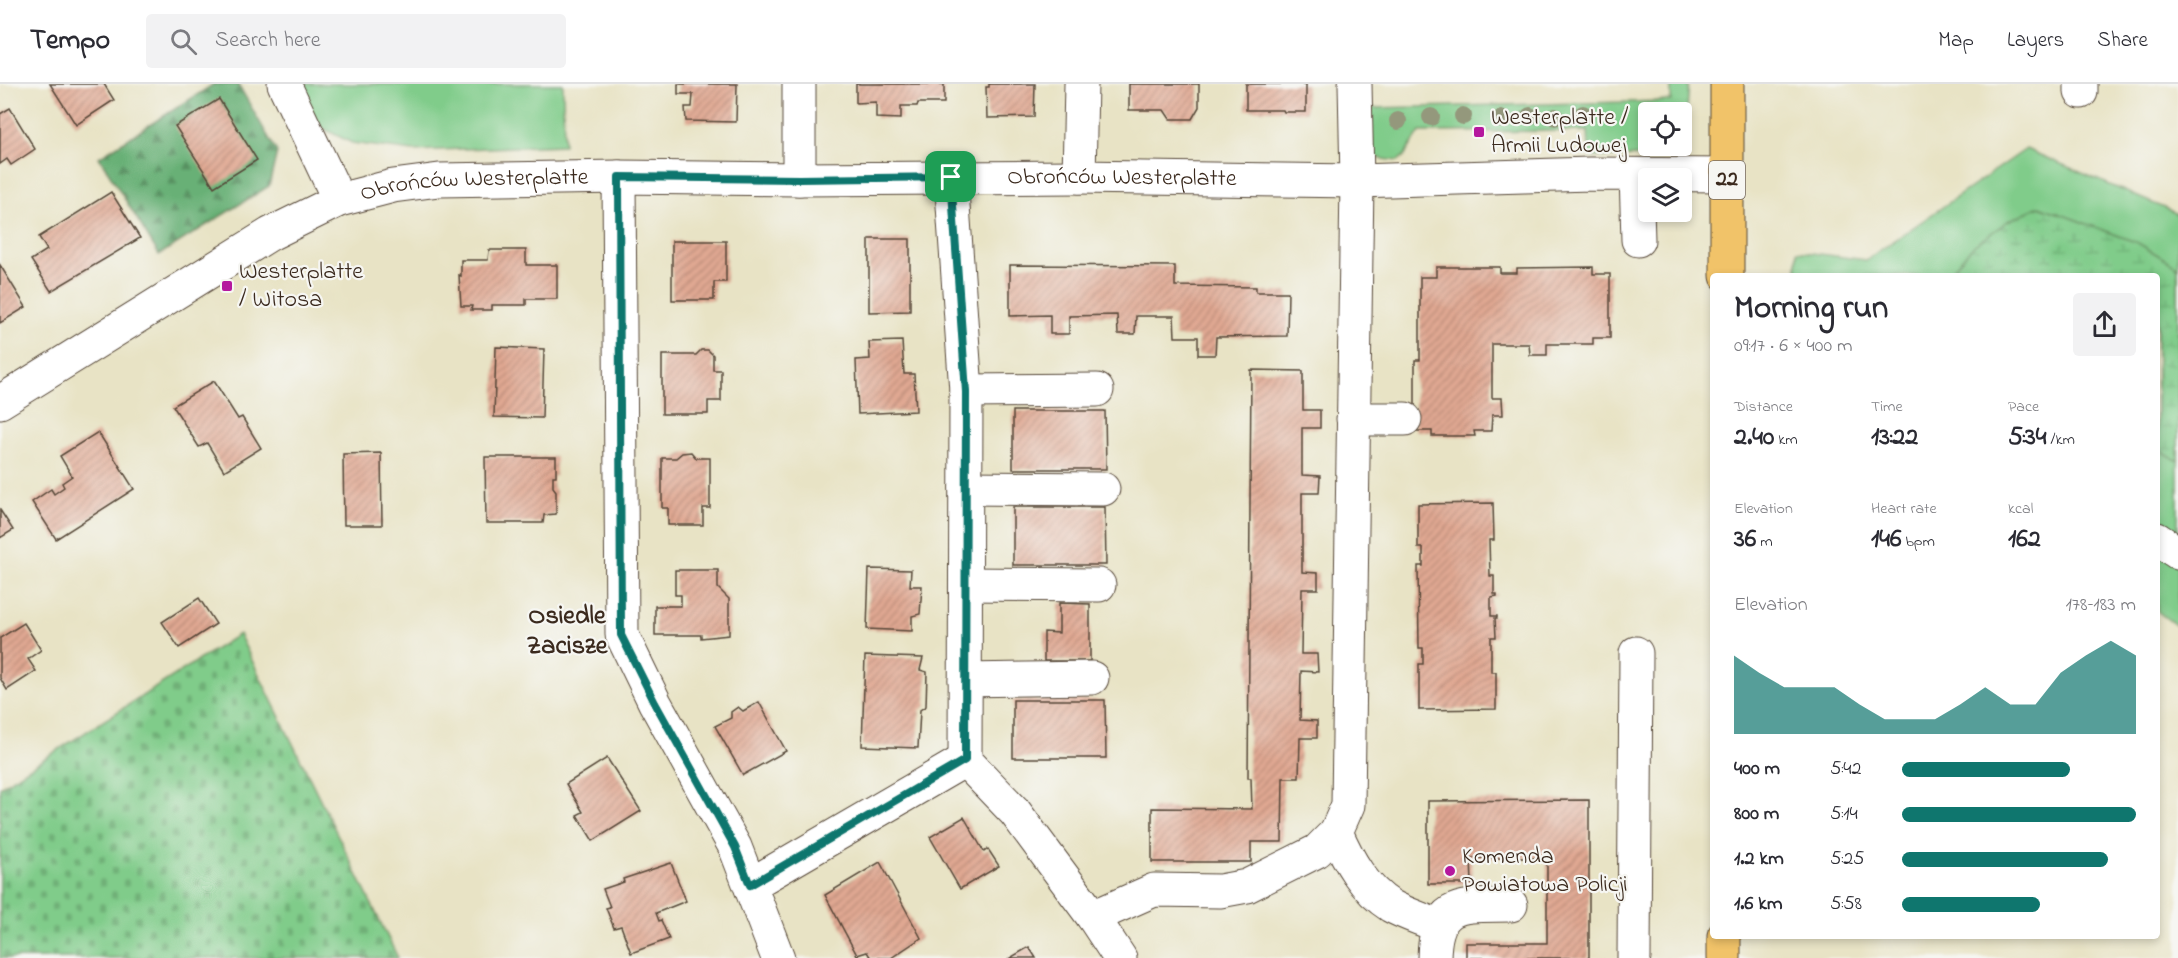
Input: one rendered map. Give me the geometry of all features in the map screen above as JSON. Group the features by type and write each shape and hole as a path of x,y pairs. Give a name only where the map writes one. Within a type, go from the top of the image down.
{"main road":[{"name":"22","path":"1727,84 1727,273"},
{"path":"1724,939 1724,958"}],"street":[{"path":"284,84 339,200"},
{"path":"799,84 799,179"},
{"path":"1079,177 1081,84"},
{"path":"1093,918 1154,890 1220,891 1247,886 1317,851 1336,832 1348,804 1357,181 1355,84"},
{"name":"Obrońców Westerplatte","path":"0,402 270,234 339,200 393,186 438,180 619,177 799,179 1079,177 1357,181 1590,174 1727,175"},
{"path":"1636,175 1638,240"},
{"path":"619,177 621,635 655,703 735,847 777,958"},
{"path":"951,177 966,392 965,760 1015,812 1120,958"},
{"path":"966,392 1097,390"},
{"path":"1353,419 1405,419"},
{"path":"966,488 1103,489"},
{"path":"2160,541 2178,553"},
{"path":"966,584 1099,585"},
{"path":"1634,958 1636,652"},
{"path":"965,680 1092,678"},
{"path":"750,885 965,760"},
{"path":"1336,832 1349,861 1368,887 1391,905 1438,926"},
{"path":"1434,958 1434,937 1444,918 1459,908 1511,905"}],"green space":[{"path":"214,84 238,84 277,152 269,186 159,255 99,157"},
{"path":"300,84 563,84 564,145 413,151 352,143 318,126"},
{"path":"1671,84 1689,84 1688,102 1638,102 1638,156 1654,156 1591,157 1588,131 1420,132 1398,161 1382,159 1356,150 1372,108 1671,101"},
{"path":"2026,149 2178,214 2178,627 2160,613 2160,273 1797,273 1797,251 1866,260"},
{"path":"2039,206 2138,243 2178,267 2178,461 2160,450 2160,273 1950,273 1972,247 2008,221"},
{"path":"239,634 398,958 0,958 0,787"}],"building":[{"path":"50,84 104,84 114,100 76,125"},
{"path":"678,84 737,84 736,122 686,121 685,107 692,107 693,94 678,94"},
{"path":"856,84 944,84 944,103 918,103 917,106 901,106 901,119 876,118 876,102 856,103"},
{"path":"989,84 1035,84 1034,117 987,118 986,87 989,87"},
{"path":"1129,84 1199,84 1199,107 1192,119 1170,119 1164,110 1129,110"},
{"path":"1246,84 1306,84 1306,112 1246,110"},
{"path":"219,99 257,160 214,187 175,126"},
{"path":"10,108 35,149 11,165 7,159 0,164 0,114"},
{"path":"111,192 140,238 51,291 31,260 47,250 39,237"},
{"path":"869,239 910,239 910,311 869,312"},
{"path":"672,241 726,241 726,282 714,282 714,300 672,300"},
{"path":"489,250 526,250 526,265 557,265 557,299 526,299 526,305 492,305 492,310 471,310 472,306 461,306 459,275 461,276 461,260 488,260"},
{"path":"0,265 26,307 0,323"},
{"path":"1010,265 1175,266 1175,286 1256,287 1256,292 1288,292 1287,336 1216,337 1215,355 1198,355 1198,337 1175,337 1174,316 1136,316 1135,334 1118,334 1117,315 1069,316 1069,334 1050,334 1050,315 1010,316"},
{"path":"1436,267 1500,267 1500,273 1517,273 1517,268 1593,267 1593,274 1610,274 1610,338 1593,338 1593,344 1547,344 1547,355 1530,355 1529,344 1492,344 1492,398 1502,398 1503,415 1492,415 1491,431 1474,431 1475,436 1432,436 1432,431 1415,431 1415,360 1420,360 1420,277 1436,277"},
{"path":"902,341 904,374 914,374 916,411 858,414 856,360 870,359 869,342"},
{"path":"496,347 544,349 542,418 494,417"},
{"path":"701,350 708,350 713,355 713,370 721,370 721,401 708,401 708,414 662,414 662,355 696,355"},
{"path":"1251,370 1303,371 1303,410 1320,410 1320,428 1302,428 1302,475 1320,476 1319,493 1302,493 1302,572 1318,573 1318,589 1302,589 1301,654 1317,654 1318,672 1301,671 1300,720 1317,721 1317,738 1300,738 1299,778 1283,778 1282,842 1251,842 1251,862 1152,862 1152,808 1252,809 1251,778 1248,778"},
{"path":"214,381 238,419 242,417 261,448 224,471 207,443 199,447 173,406"},
{"path":"1013,411 1105,411 1106,469 1013,469"},
{"path":"98,432 134,489 56,539 32,502 51,489 54,494 64,487 62,483 72,476 60,456"},
{"path":"691,452 696,458 710,458 710,508 703,508 703,525 668,525 668,508 662,508 662,458 676,458 682,453"},
{"path":"381,453 382,525 344,525 343,454"},
{"path":"485,457 556,457 556,476 553,476 553,487 556,491 556,514 544,515 543,523 486,523"},
{"path":"1493,503 1494,540 1489,540 1490,576 1494,576 1494,594 1497,594 1491,597 1491,616 1497,616 1495,618 1496,637 1491,637 1491,672 1496,672 1496,709 1419,710 1419,664 1423,664 1423,648 1419,648 1418,566 1423,566 1423,548 1418,548 1418,504"},
{"path":"1013,507 1105,507 1106,565 1013,565"},
{"path":"0,510 13,530 0,538"},
{"path":"869,569 911,570 910,586 922,586 920,614 912,616 912,631 867,629"},
{"path":"675,570 718,570 718,588 729,599 729,635 701,638 701,635 655,635 655,606 681,606 681,595 675,595"},
{"path":"199,598 216,624 179,648 162,622"},
{"path":"1059,603 1090,604 1090,661 1044,661 1044,632 1059,633"},
{"path":"24,623 41,650 28,659 36,671 7,690 0,678 0,638"},
{"path":"865,656 923,658 920,670 927,672 926,706 920,710 918,748 862,746"},
{"path":"1013,700 1105,700 1106,758 1013,758"},
{"path":"759,702 786,751 743,775 715,726 731,718 731,712 738,707 743,711"},
{"path":"607,758 641,811 593,841 577,815 583,812 566,784"},
{"name":"Komenda Powiatowa Policji","path":"1589,800 1589,958 1466,958 1466,943 1547,943 1547,858 1471,858 1472,884 1428,884 1428,801"},
{"path":"964,817 984,852 988,849 999,866 960,889 930,837"},
{"path":"880,862 921,938 891,958 871,958 867,952 857,955 825,895"},
{"path":"671,863 686,901 656,913 669,939 631,953 621,926 614,928 606,908 610,907 603,889 624,882 623,879"},
{"path":"1029,947 1036,958 1010,958"}],"place":[{"name":"Westerplatte / Armii Ludowej","path":"1479,132"},
{"name":"Westerplatte / Witosa","path":"227,286"},
{"name":"Komenda Powiatowa Policji","path":"1450,871"}],"district":[{"name":"Osiedle Zacisze","path":"567,632"}],"route":[{"path":"619,177 799,179 951,177 966,392 965,760 750,885 735,847 655,703 621,635 619,177"}]}
